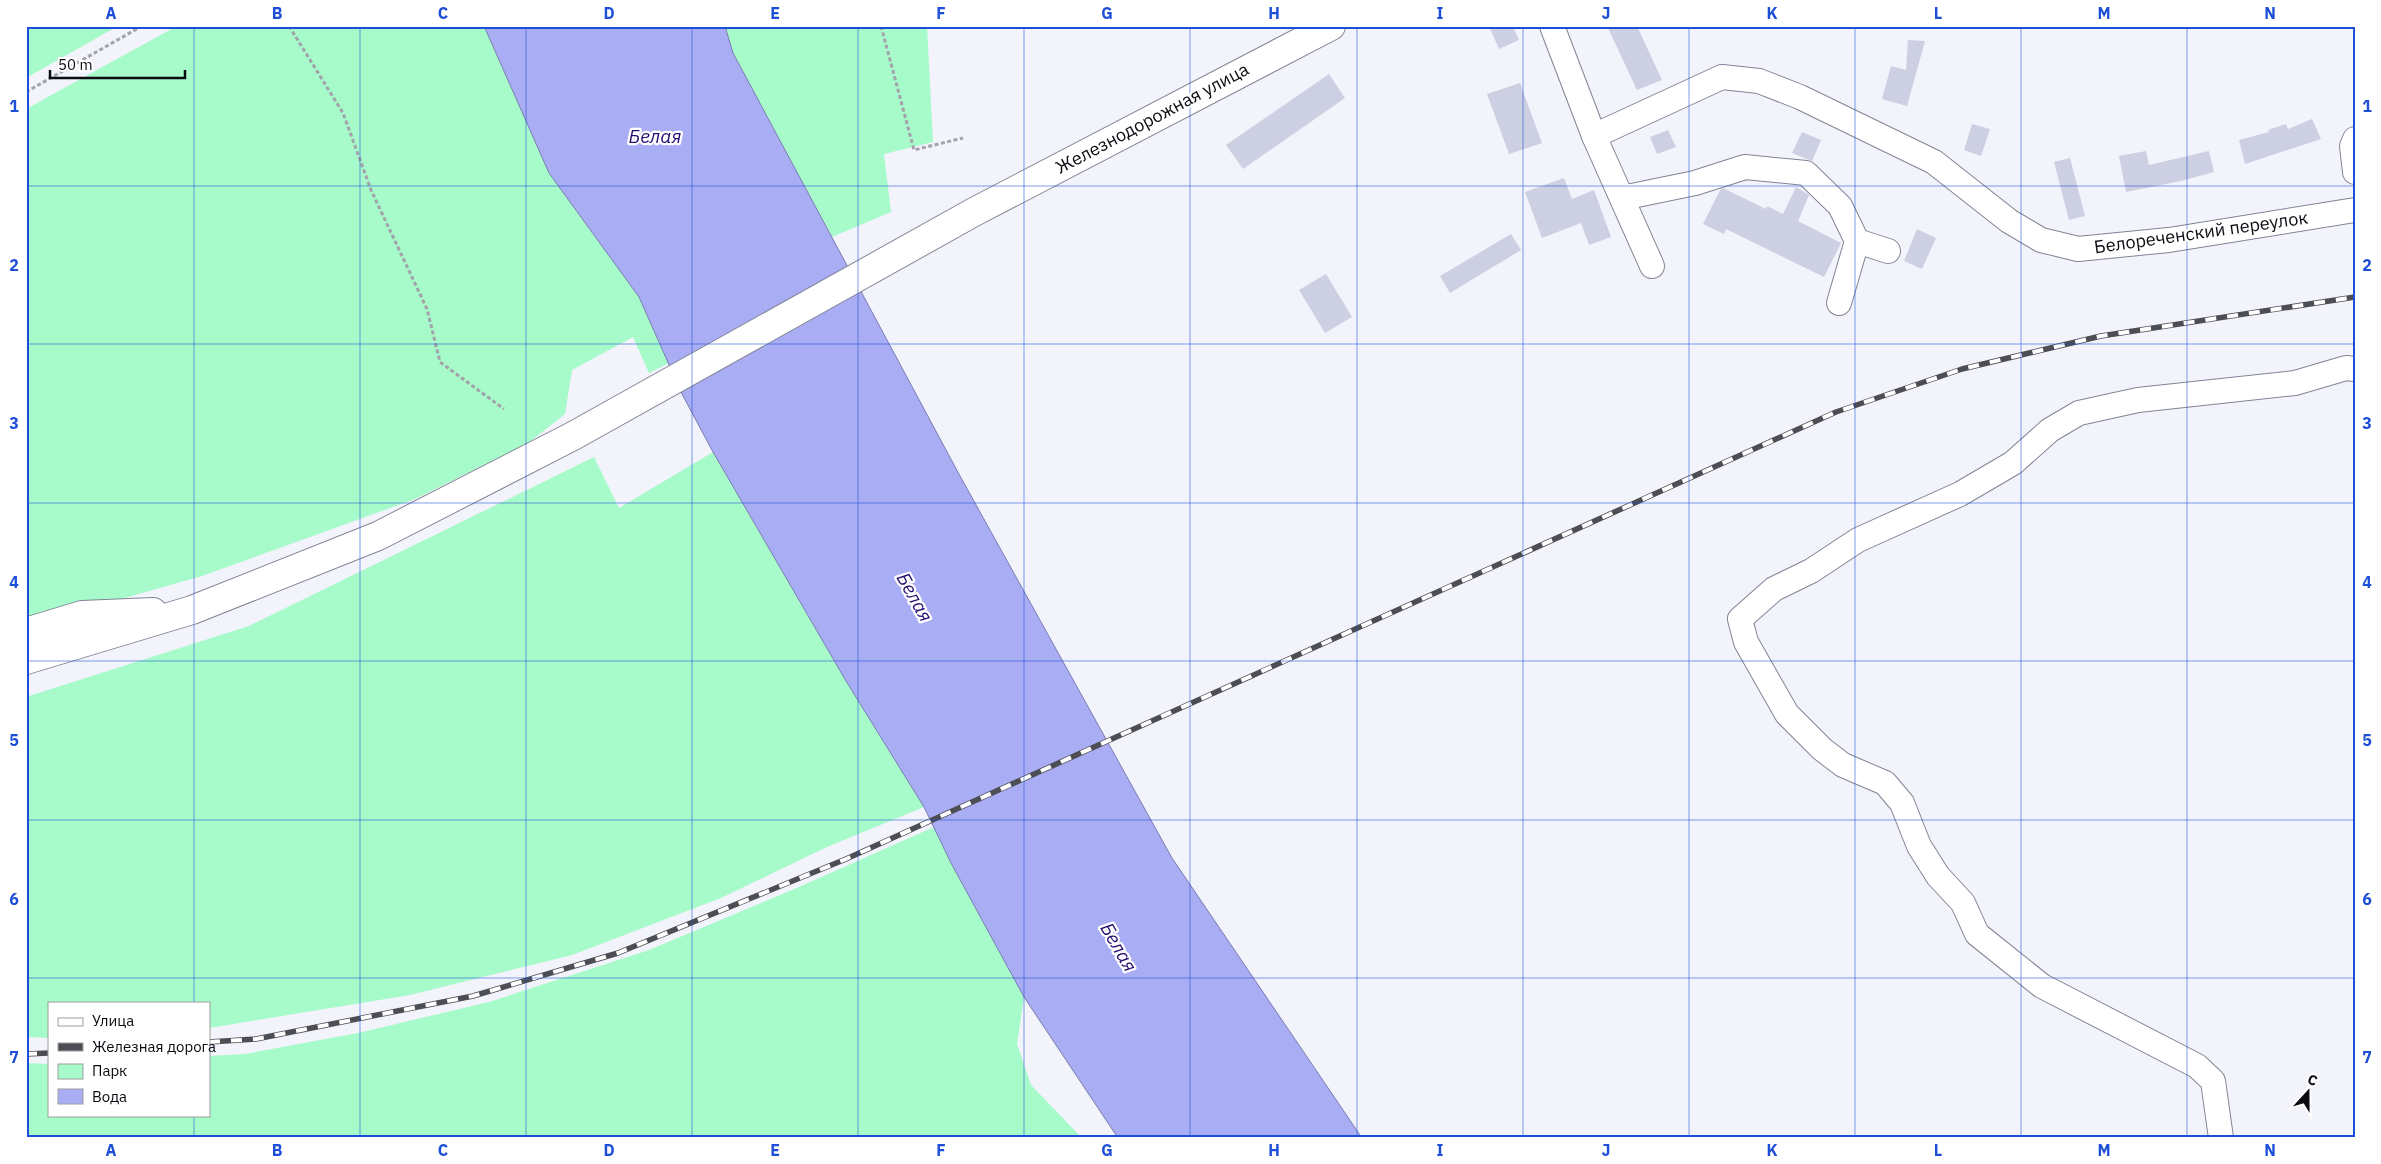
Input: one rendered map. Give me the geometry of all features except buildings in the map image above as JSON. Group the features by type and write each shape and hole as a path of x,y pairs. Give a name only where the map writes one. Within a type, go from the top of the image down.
{"main road":[{"name":"Железнодорожная улица","path":"192,610 378,536 573,436 974,212 1330,26"},
{"path":"26,632 82,615 192,610"},
{"path":"26,660 192,610"}],"street":[{"path":"1552,26 1594,136 1652,266"},
{"name":"Белореченский переулок","path":"1594,136 1722,77 1759,81 1800,97 1934,162 2009,221 2041,240 2078,248 2169,240 2355,210"},
{"path":"2355,139 2352,146 2355,172"},
{"path":"1622,198 1695,184 1745,167 1806,173 1840,206 1857,241 1838,303"},
{"path":"1857,241 1888,251"},
{"path":"2221,1138 2213,1081 2197,1066 2042,986 1977,934 1963,903 1938,876 1919,846 1902,803 1885,783 1843,765 1822,749 1786,714 1746,642 1740,619 1774,589 1811,571 1858,540 1960,494 2013,463 2050,430 2079,413 2138,400 2295,383 2346,368 2355,369"}],"path":[{"path":"26,92 142,26"},
{"path":"289,26 343,113 371,190 426,309 440,362 504,409"},
{"path":"881,26 914,150 963,138"}],"green space":[{"path":"26,26 118,26 26,78"},
{"path":"177,26 484,26 549,173 639,297 669,363 649,373 633,337 572,370 565,414 527,444 415,499 202,576 26,626 26,109"},
{"path":"725,26 927,26 933,142 884,154 891,212 832,237 733,53"},
{"path":"713,452 846,681 924,807 827,847 721,898 572,955 410,995 210,1028 210,1002 48,1002 48,1038 26,1037 26,697 249,626 594,457 619,508"},
{"path":"934,827 951,863 1024,997 1017,1044 1031,1085 1082,1138 26,1138 26,1063 48,1064 48,1116 210,1116 210,1056 245,1054 358,1033 489,1002 649,950 799,887"}],"water":[{"name":"Белая","path":"484,26 725,26 733,53 960,476 1172,858 1362,1138 1118,1138 1024,997 951,863 924,807 846,681 713,452 682,394 639,297 549,173"}],"railway":[{"path":"210,1042 256,1039 473,996 618,953 846,859 1836,412 1962,369 2101,336 2355,297"},
{"path":"26,1054 48,1053"}]}
